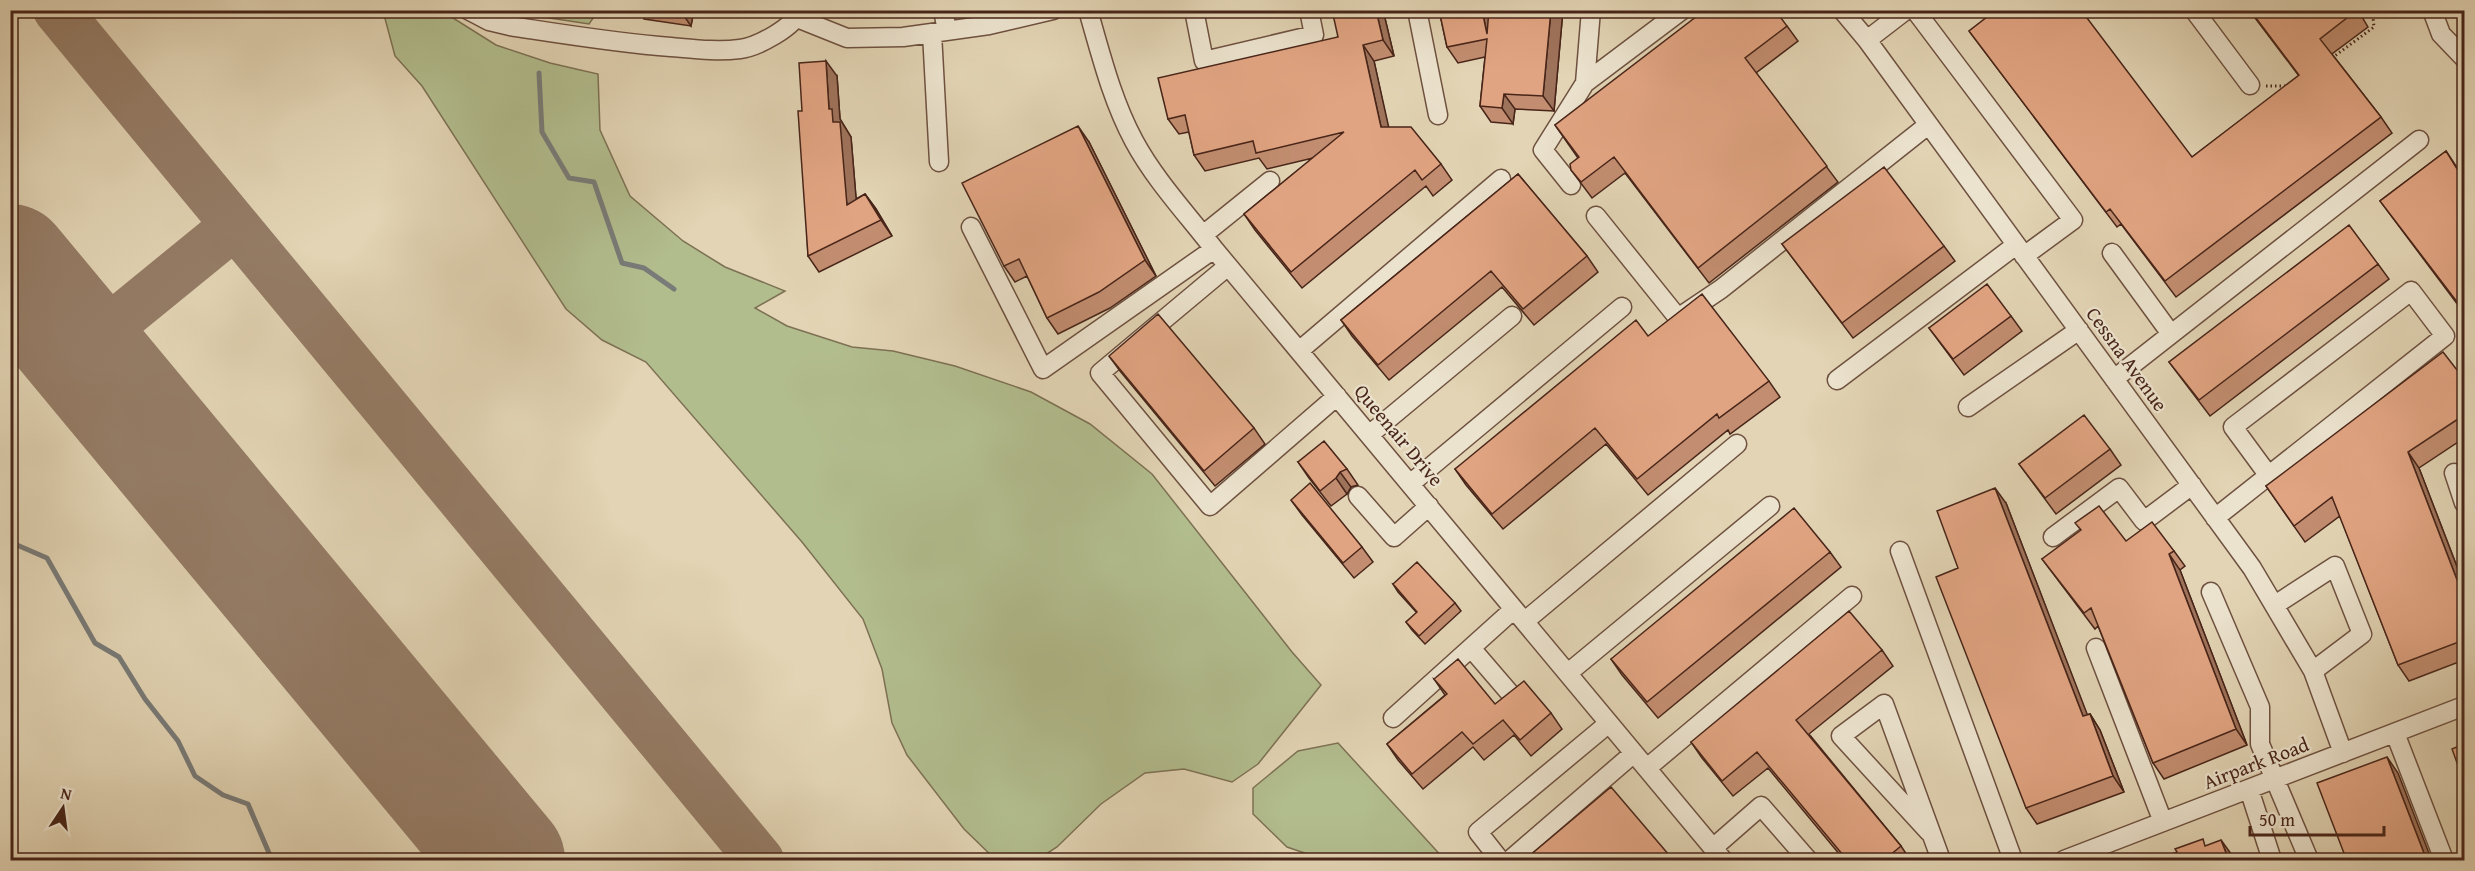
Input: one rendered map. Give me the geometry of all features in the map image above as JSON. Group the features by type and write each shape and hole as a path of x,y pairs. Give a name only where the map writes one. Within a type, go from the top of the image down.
{"street":[{"path":"468,10 489,21 533,29 651,46 715,51 743,49 771,38 799,14 847,38 903,37 989,25 1053,10"},
{"path":"939,162 939,32 943,10"},
{"name":"Queenair Drive","path":"1088,10 1116,105 1134,143 1157,177 1228,266 1718,854"},
{"path":"1194,10 1204,61 1314,35 1309,10"},
{"path":"1417,10 1438,116"},
{"path":"1585,83 1591,10"},
{"path":"1571,185 1543,150 1585,83 1682,10"},
{"name":"Cessna Avenue","path":"1842,10 1867,40 2252,568 2313,671 2343,753"},
{"path":"1867,40 1906,10"},
{"path":"1837,380 2020,250 2073,220 1915,10"},
{"path":"2194,10 2250,85"},
{"path":"2432,10 2441,34 2464,58"},
{"path":"1596,216 1678,318 1721,289 1928,124"},
{"path":"2114,379 2419,140"},
{"path":"1299,351 1501,179"},
{"path":"1203,235 1270,181"},
{"path":"970,227 1043,369 1214,249"},
{"path":"2112,253 2171,334"},
{"path":"1228,266 1100,373 1210,506 1336,396"},
{"path":"2215,518 2269,476 2445,336 2411,291 2233,427 2269,476"},
{"path":"1410,484 1622,307"},
{"path":"1369,435 1512,316"},
{"path":"1968,407 2079,330"},
{"path":"1393,718 1472,648 1520,615 1737,444"},
{"path":"2454,473 2464,503"},
{"path":"2053,537 2119,488 2144,521 2192,486"},
{"path":"1358,496 1394,537 1429,506"},
{"path":"1568,674 1770,506"},
{"path":"1900,551 2013,861"},
{"path":"2275,605 2335,566 2362,634 2313,671"},
{"path":"2211,592 2260,706 2260,744 2309,861"},
{"path":"1647,768 1852,596"},
{"path":"1472,648 1514,698"},
{"path":"2096,648 2163,822"},
{"path":"1929,832 1841,736 1884,704 1941,861"},
{"name":"Airpark Road","path":"2064,861 2464,706"},
{"path":"1500,861 1478,832 1609,723"},
{"path":"2395,734 2444,861"},
{"path":"1509,861 1634,753"},
{"path":"2249,789 2271,861"},
{"path":"1718,854 1761,806 1808,861"}],"path":[{"path":"2330,60 2373,27 2373,18 2368,10"},
{"path":"2250,85 2295,86"}],"green space":[{"path":"529,10 598,11 589,24 530,15"},
{"path":"383,11 442,11 496,45 550,63 598,74 600,130 630,196 683,241 725,267 785,291 755,308 787,326 852,347 893,351 955,366 1031,392 1090,424 1152,474 1292,652 1321,685 1258,764 1232,782 1184,769 1145,773 1101,804 1057,847 1037,860 996,860 964,829 907,755 892,723 882,669 863,619 802,542 646,362 602,340 566,309 422,86 395,56"},
{"path":"1338,743 1445,860 1325,860 1287,847 1253,814 1253,788 1298,751"}],"building":[{"path":"1332,10 1376,10 1383,40 1363,45 1381,127 1411,127 1441,164 1422,180 1415,170 1291,272 1244,214 1344,132 1256,153 1253,141 1194,155 1185,115 1168,119 1158,78 1338,37"},
{"path":"1439,10 1482,10 1487,34 1489,10 1551,10 1543,96 1504,94 1502,108 1480,106 1487,39 1447,47"},
{"path":"1705,10 1775,10 1787,26 1745,58 1827,166 1698,268 1614,157 1581,182 1571,170 1570,164 1579,157 1555,125"},
{"path":"1996,10 2081,10 2192,157 2299,75 2250,10 2357,10 2320,39 2381,117 2165,281 2110,209 2106,212 1969,31"},
{"path":"826,61 829,109 832,109 833,122 840,122 847,205 865,194 881,220 808,256 798,111 802,111 799,63"},
{"path":"1078,126 1145,260 1099,292 1047,318 1019,259 1004,266 962,183"},
{"path":"2446,151 2464,180 2464,311 2380,201"},
{"path":"1884,167 1944,246 1842,323 1782,244"},
{"path":"1518,174 1587,256 1523,309 1491,271 1378,365 1341,320"},
{"path":"2349,225 2378,264 2199,400 2169,362"},
{"path":"1987,284 2011,316 1953,359 1929,328"},
{"path":"1702,294 1769,381 1719,418 1717,414 1637,479 1595,428 1492,514 1455,469 1636,320 1648,336"},
{"path":"1158,314 1254,428 1204,471 1109,356"},
{"path":"2443,352 2464,379 2464,422 2460,426 2458,419 2408,452 2464,598 2464,640 2398,665 2332,497 2294,526 2266,486"},
{"path":"2084,415 2110,449 2045,498 2019,464"},
{"path":"1324,441 1347,469 1340,472 1320,491 1298,462"},
{"path":"1310,483 1362,547 1343,563 1291,500"},
{"path":"1995,488 2083,716 2090,714 2113,776 2026,808 1936,577 1958,568 1937,511"},
{"path":"2099,506 2126,541 2152,522 2174,551 2169,554 2236,729 2153,763 2091,608 2084,613 2042,559 2081,530 2075,523"},
{"path":"1794,508 1830,552 1647,702 1611,659"},
{"path":"1417,562 1455,603 1419,636 1406,622 1417,612 1393,584"},
{"path":"1849,611 1882,650 1796,720 1901,846 1883,861 1848,861 1757,752 1722,781 1691,742"},
{"path":"1458,659 1495,704 1524,681 1551,713 1520,740 1503,720 1473,744 1462,732 1412,774 1387,744 1447,694 1434,679"},
{"path":"2464,744 2464,782 2452,749"},
{"path":"2387,757 2427,861 2347,861 2317,783"},
{"path":"1611,787 1669,855 1662,861 1523,861"},
{"path":"2203,839 2205,846 2221,840 2228,858 2225,861 2155,861 2177,852 2175,849"}],"waterway":[{"path":"539,73 542,132 569,178 594,182 622,263 644,268 674,289"},
{"path":"10,542 47,558 95,643 119,657 145,699 178,741 195,776 223,795 248,804 272,860"}],"taxiway":[{"path":"57,10 760,860"},
{"path":"82,350 234,226"}],"runway":[{"path":"10,264 505,860"}]}
